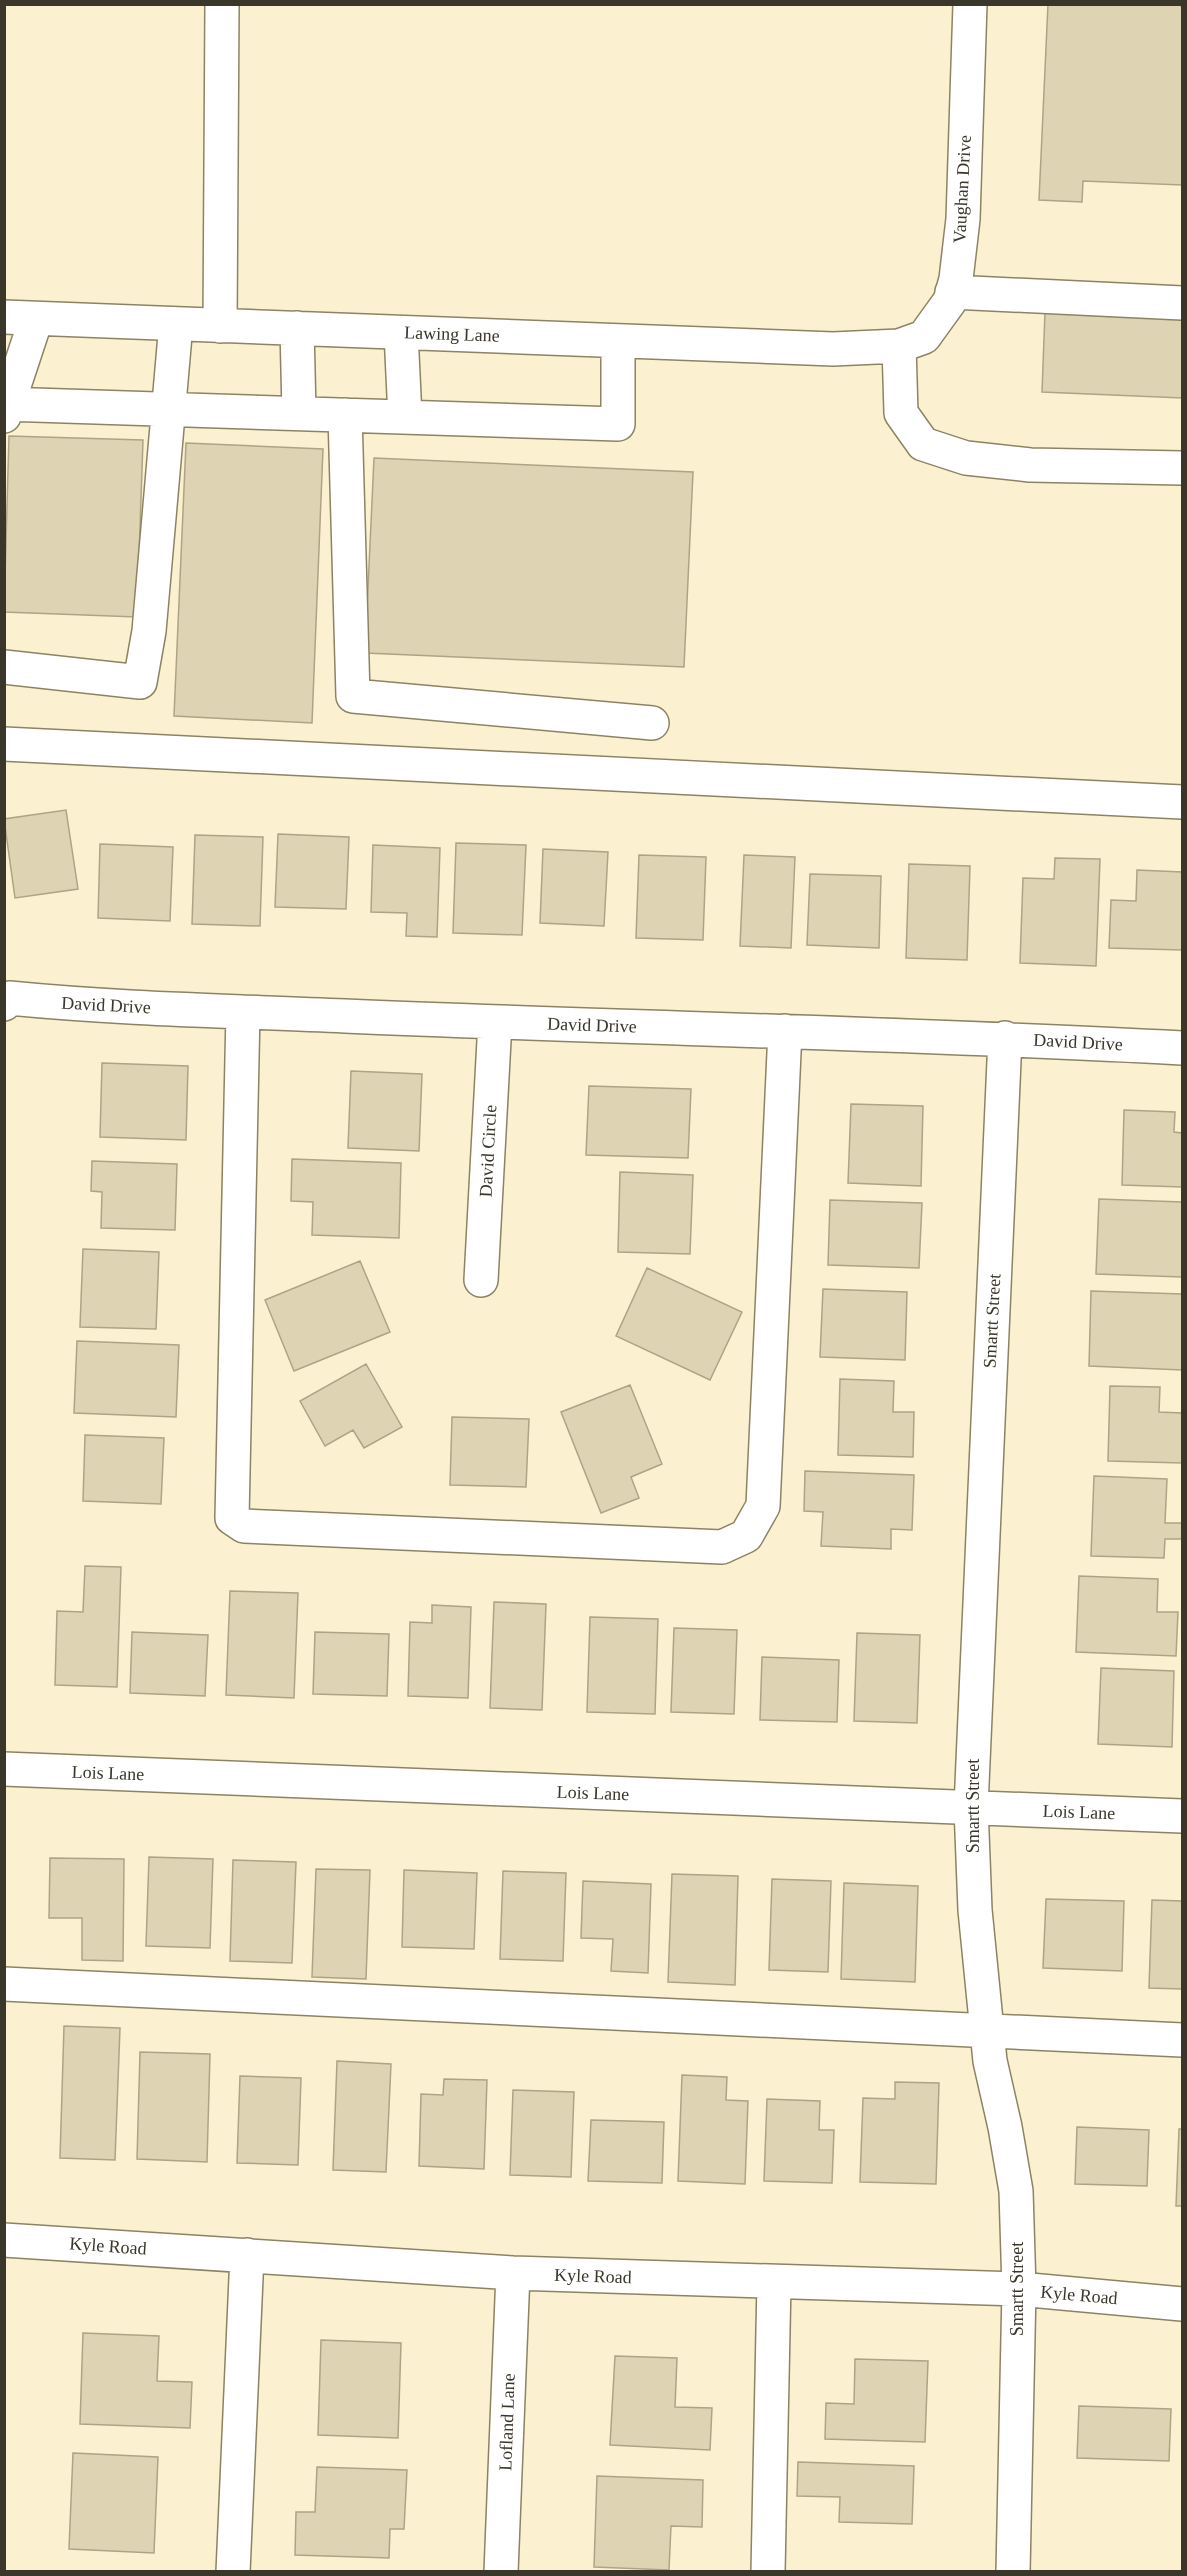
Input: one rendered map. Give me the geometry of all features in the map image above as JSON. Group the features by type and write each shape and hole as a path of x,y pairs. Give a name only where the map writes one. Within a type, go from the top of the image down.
{"street":[{"path":"220,326 222,4"},
{"name":"Vaughan Drive","path":"899,346 924,337 937,322 952,292 963,219 970,4"},
{"path":"952,292 1182,303"},
{"path":"20,318 5,408 170,409 618,424 618,341"},
{"name":"Lawing Lane","path":"20,318 833,349 899,346"},
{"path":"4,667 140,682 149,632 176,324"},
{"path":"297,328 299,413"},
{"path":"401,333 405,417"},
{"path":"899,346 901,413 923,444 966,458 1030,465 1182,468"},
{"path":"345,415 353,696 652,723"},
{"path":"4,744 1182,802"},
{"name":"David Drive","path":"4,1004 9,998 77,1005 495,1023 1005,1038 1182,1048"},
{"path":"243,1012 232,1518 244,1526 722,1547 746,1536 763,1506 785,1031"},
{"name":"David Circle","path":"481,1280 495,1023"},
{"name":"Smartt Street","path":"1005,1038 970,1807 975,1910 990,2061 1016,2191 1019,2289 1013,2571"},
{"name":"Lois Lane","path":"4,1769 1182,1816"},
{"path":"4,1984 1182,2040"},
{"name":"Kyle Road","path":"4,2240 513,2273 1019,2289 1182,2304"},
{"path":"232,2571 247,2256"},
{"name":"Lofland Lane","path":"501,2571 513,2273"},
{"path":"768,2571 774,2282"}],"building":[{"path":"1048,4 1180,4 1182,8 1182,185 1083,181 1082,202 1039,200"},
{"path":"1045,312 1182,318 1182,398 1042,392"},
{"path":"9,436 143,440 137,617 4,612"},
{"path":"186,443 323,449 312,723 174,716"},
{"path":"374,458 693,472 684,667 365,653"},
{"path":"66,810 78,889 15,898 4,819"},
{"path":"278,834 349,837 346,909 275,907"},
{"path":"195,835 263,837 260,926 192,924"},
{"path":"456,843 526,845 522,935 453,933"},
{"path":"100,844 173,847 170,921 98,918"},
{"path":"373,845 440,848 437,937 406,936 407,913 371,912"},
{"path":"543,849 608,852 604,926 540,923"},
{"path":"639,855 706,857 703,940 636,938"},
{"path":"744,855 795,857 791,948 740,946"},
{"path":"1055,858 1100,859 1096,966 1020,963 1023,878 1054,879"},
{"path":"909,864 970,866 967,960 906,958"},
{"path":"1137,870 1182,872 1182,950 1109,948 1111,900 1136,901"},
{"path":"810,874 881,876 879,948 807,945"},
{"path":"102,1063 188,1066 186,1140 100,1137"},
{"path":"351,1071 422,1074 419,1151 348,1148"},
{"path":"589,1086 691,1089 688,1158 586,1155"},
{"path":"851,1104 923,1106 921,1186 848,1183"},
{"path":"1124,1110 1175,1112 1174,1132 1182,1133 1182,1187 1122,1185"},
{"path":"292,1159 401,1163 399,1238 312,1235 313,1202 291,1201"},
{"path":"92,1161 177,1164 175,1230 101,1228 102,1192 91,1191"},
{"path":"620,1172 693,1175 690,1254 618,1252"},
{"path":"1099,1199 1182,1202 1182,1277 1096,1274"},
{"path":"830,1200 922,1203 919,1268 828,1265"},
{"path":"83,1249 159,1252 156,1329 80,1327"},
{"path":"360,1261 390,1332 294,1371 265,1300"},
{"path":"647,1268 742,1312 710,1380 616,1336"},
{"path":"823,1289 907,1292 905,1360 820,1357"},
{"path":"1091,1291 1182,1294 1182,1370 1089,1366"},
{"path":"77,1341 179,1345 176,1417 74,1413"},
{"path":"366,1364 402,1427 364,1448 353,1430 325,1446 300,1401"},
{"path":"840,1379 894,1381 893,1412 914,1412 913,1457 838,1455"},
{"path":"630,1385 662,1464 631,1477 639,1498 601,1513 561,1412"},
{"path":"1110,1386 1160,1387 1159,1412 1182,1413 1182,1463 1108,1461"},
{"path":"452,1417 529,1419 526,1487 450,1485"},
{"path":"85,1435 164,1438 161,1504 83,1501"},
{"path":"805,1471 914,1475 912,1530 891,1529 891,1549 821,1546 823,1512 804,1511"},
{"path":"1094,1476 1167,1479 1165,1523 1182,1523 1182,1539 1165,1539 1164,1558 1091,1556"},
{"path":"85,1566 121,1567 117,1687 55,1685 57,1611 83,1612"},
{"path":"1079,1576 1158,1579 1157,1612 1178,1612 1176,1656 1076,1652"},
{"path":"230,1591 298,1593 294,1698 226,1695"},
{"path":"494,1602 546,1604 542,1710 490,1708"},
{"path":"432,1605 471,1607 468,1698 408,1696 410,1622 432,1623"},
{"path":"590,1617 658,1619 655,1714 587,1712"},
{"path":"674,1628 737,1630 734,1714 671,1712"},
{"path":"132,1632 208,1635 205,1696 130,1693"},
{"path":"315,1632 389,1634 387,1696 313,1694"},
{"path":"857,1633 920,1635 917,1723 854,1721"},
{"path":"762,1657 839,1660 837,1722 760,1720"},
{"path":"1101,1668 1174,1671 1172,1747 1098,1744"},
{"path":"149,1857 213,1859 210,1948 146,1946"},
{"path":"50,1858 124,1859 123,1961 82,1960 82,1918 49,1918"},
{"path":"233,1860 296,1862 292,1963 230,1961"},
{"path":"316,1869 370,1870 366,1979 312,1977"},
{"path":"404,1870 477,1873 474,1949 402,1947"},
{"path":"503,1871 566,1873 563,1961 500,1959"},
{"path":"672,1874 738,1876 735,1985 668,1982"},
{"path":"772,1879 831,1881 828,1972 769,1970"},
{"path":"583,1881 651,1884 648,1973 611,1971 613,1939 581,1938"},
{"path":"844,1883 918,1886 915,1982 841,1979"},
{"path":"1046,1899 1124,1901 1122,1971 1043,1968"},
{"path":"1152,1900 1182,1901 1182,1989 1149,1988"},
{"path":"64,2026 120,2028 115,2160 60,2158"},
{"path":"140,2052 210,2054 207,2162 137,2159"},
{"path":"337,2061 391,2064 386,2172 333,2170"},
{"path":"682,2075 727,2077 726,2100 748,2101 745,2184 678,2181"},
{"path":"240,2076 301,2078 298,2165 237,2163"},
{"path":"444,2079 487,2080 484,2169 419,2166 421,2094 443,2095"},
{"path":"895,2082 939,2083 936,2184 860,2182 863,2098 895,2099"},
{"path":"513,2090 574,2092 571,2177 510,2175"},
{"path":"767,2099 820,2101 819,2130 834,2130 832,2183 764,2181"},
{"path":"591,2120 664,2122 662,2183 588,2181"},
{"path":"1077,2127 1149,2130 1147,2186 1075,2184"},
{"path":"1179,2129 1182,2129 1182,2206 1176,2206"},
{"path":"83,2333 159,2336 157,2381 192,2382 190,2428 80,2424"},
{"path":"321,2340 401,2343 398,2438 318,2435"},
{"path":"615,2356 677,2358 675,2407 712,2408 710,2450 610,2445"},
{"path":"855,2359 928,2361 925,2442 825,2439 826,2403 854,2404"},
{"path":"1079,2406 1171,2409 1169,2461 1077,2458"},
{"path":"73,2453 158,2457 154,2553 69,2549"},
{"path":"798,2462 914,2466 912,2524 839,2522 840,2497 797,2496"},
{"path":"317,2467 407,2470 404,2529 390,2529 389,2558 295,2555 296,2512 315,2512"},
{"path":"597,2476 703,2480 702,2527 671,2526 669,2570 594,2567"}]}
